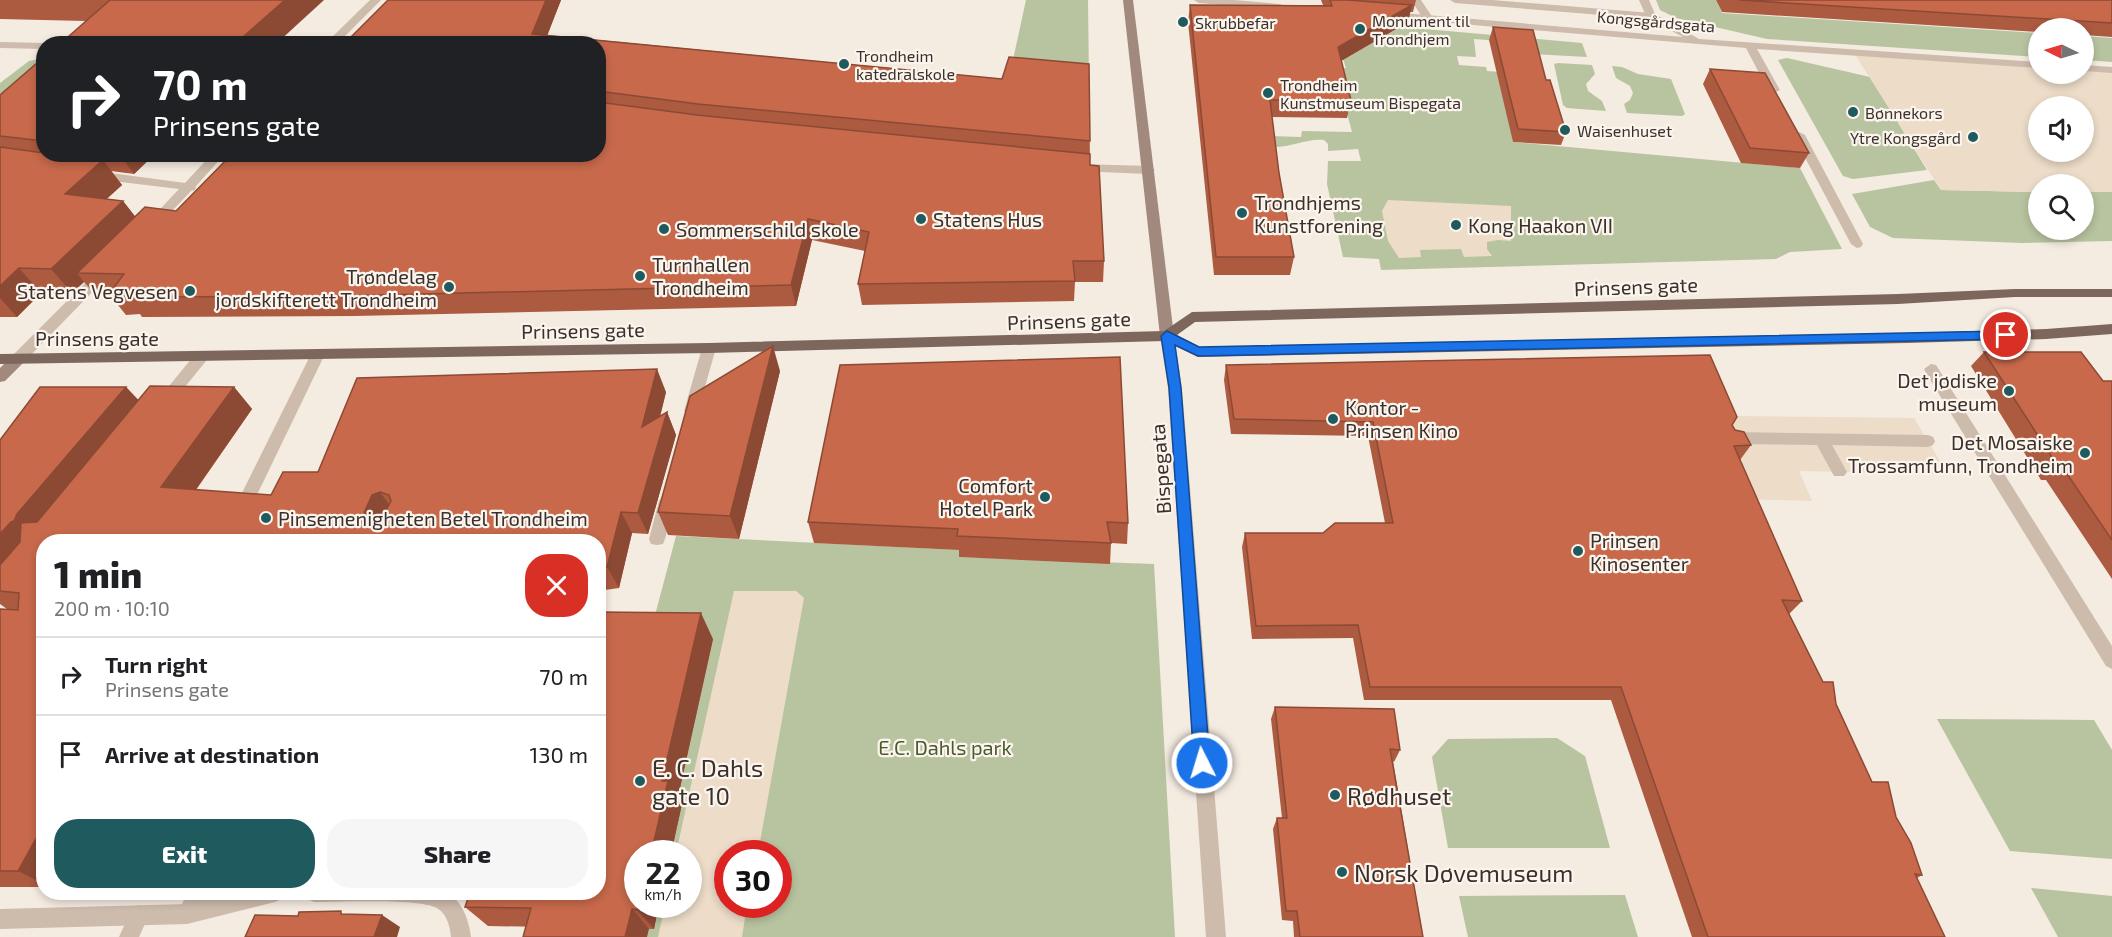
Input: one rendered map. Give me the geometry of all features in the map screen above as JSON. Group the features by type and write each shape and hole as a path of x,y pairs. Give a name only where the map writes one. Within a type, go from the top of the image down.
{"main road":[{"name":"Prinsens gate","path":"1167,336 1192,318 1899,299 2014,293 2112,293"},
{"name":"Prinsens gate","path":"0,359 709,348 1167,336 1198,352 1907,338 2046,334 2112,329"}],"street":[{"path":"338,36 376,0"},
{"name":"Bispegata","path":"1128,0 1175,388 1216,937"},
{"path":"1200,0 1294,8"},
{"path":"1416,0 1428,18"},
{"path":"1455,0 1651,16 1700,42"},
{"path":"1644,0 1651,16"},
{"name":"Kongsgårdsgata","path":"1381,14 1750,46 2028,64"},
{"path":"0,45 36,46"},
{"path":"1750,46 1779,98"},
{"path":"2094,69 2112,70"},
{"path":"1795,128 1857,244"},
{"path":"143,234 212,162"},
{"path":"1072,167 1149,170"},
{"path":"78,172 191,186"},
{"path":"0,377 111,266"},
{"path":"687,427 709,348"},
{"path":"244,503 318,354"},
{"path":"153,416 201,357"},
{"path":"1930,369 2112,661"},
{"path":"1731,438 1928,441"},
{"path":"1822,440 1839,472"},
{"path":"657,539 672,483"},
{"path":"187,914 195,900"},
{"path":"0,919 187,914 243,900"},
{"path":"439,900 443,901 461,925 461,937"},
{"path":"129,937 139,915"}],"green space":[{"path":"1026,0 1088,0 1089,84 1009,78"},
{"path":"1656,0 1716,0 1722,13 2028,32 2028,56 1767,39 1676,18 1660,10"},
{"path":"1324,20 1582,43 1587,57 1532,54 1529,43 1474,39 1476,57 1457,56 1459,65 1486,67 1487,71 1499,72 1513,142 1800,168 1842,249 1790,252 1776,259 1381,270 1379,259 1343,257 1327,184 1328,161 1361,161 1358,149 1328,151 1328,144 1324,140 1271,147 1269,136 1301,137 1302,131 1352,132 1335,68 1346,68"},
{"path":"2094,37 2112,38 2112,62 2094,61"},
{"path":"1787,58 1870,77 1927,170 1853,179 1843,176 1778,60"},
{"path":"36,60 36,68 0,101 0,83 29,61"},
{"path":"1554,64 1592,65 1595,74 1586,84 1588,91 1602,101 1606,111 1567,108 1563,105"},
{"path":"1612,66 1622,67 1638,74 1671,79 1685,114 1682,116 1627,113 1624,104 1630,100 1633,93 1630,86 1616,78"},
{"path":"1934,180 1941,190 2028,192 2028,240 2094,240 2094,192 2112,192 2112,241 2022,243 1893,238 1870,227 1852,194"},
{"name":"E.C. Dahls park","path":"676,536 961,550 960,557 1154,564 1175,937 646,937 650,918 702,918 702,840 663,840 654,619"},
{"path":"1937,719 2094,720 2112,750 2112,859 2010,851"},
{"path":"1557,738 1585,756 1610,848 1448,848 1432,757 1448,739"},
{"path":"2031,888 2112,896 2112,937 2058,937"},
{"path":"1625,895 1638,937 1468,937 1459,896"}],"shaded area":[{"name":"Ytre Kongsgård","path":"1854,53 2028,64 2028,84 2094,84 2094,69 2112,70 2112,192 2094,192 2094,174 2028,174 2028,192 1941,190"},
{"path":"1388,200 1511,206 1511,241 1487,242 1487,249 1492,256 1464,257 1461,249 1420,250 1421,257 1399,258 1388,241 1382,211"},
{"path":"1722,416 1914,418 1948,474 1799,471 1812,501 1741,499 1742,461"},
{"path":"734,591 796,591 804,598 760,840 714,840 714,918 745,918 742,937 658,937 662,918 702,918 702,840 679,840"}],"building":[{"path":"110,0 285,0 244,36 69,36"},
{"path":"388,0 546,0 532,34 553,36 352,36"},
{"path":"1330,0 1412,5 1338,47 1351,100 1270,100 1279,173 1294,257 1216,257 1190,5 1332,6"},
{"path":"1739,0 2112,0 2112,23 2094,22 2094,18 2031,18"},
{"path":"1493,27 1533,30 1546,80 1550,80 1566,132 1518,129"},
{"path":"606,41 1002,79 1009,57 1089,64 1090,141 698,104 606,92"},
{"path":"36,64 36,140 0,136 0,95"},
{"path":"1710,69 1765,73 1809,153 1750,148"},
{"path":"606,103 697,115 1090,154 1090,165 1099,166 1104,261 1073,261 1075,281 858,284 869,232 808,219 791,285 341,296 125,297 127,294 109,294 124,274 77,273 145,207 176,211 224,162 606,162"},
{"path":"0,147 36,152 36,162 101,162 65,194 123,201 51,269 19,268 0,286"},
{"path":"773,346 730,516 658,512 690,396"},
{"path":"1984,352 2081,352 2103,381 2112,381 2112,540 2061,465 2057,465"},
{"path":"1710,355 1737,417 1732,425 1735,430 1744,432 1751,445 1734,446 1802,601 1782,600 1823,682 1833,682 1836,704 1872,782 1888,782 1896,817 1911,843 1922,875 1915,874 1945,937 1708,937 1621,687 1370,687 1358,625 1256,626 1245,533 1323,533 1335,523 1393,523 1373,422 1234,419 1226,365"},
{"path":"1120,357 1128,523 1107,522 1111,543 957,536 958,529 808,522 840,365"},
{"path":"657,369 642,427 667,412 638,513 621,512 607,567 606,534 36,534 36,838 18,871 0,871 0,609 18,610 19,593 0,591 0,565 20,542 21,523 37,522 150,386 234,387 161,487 271,495 283,472 318,472 357,378","holes":["380,492 389,495 391,501 380,521 360,522 372,495"]},
{"path":"40,387 126,387 17,514 14,521 0,534 0,440"},
{"name":"E. C. Dahls gate 10","path":"606,612 701,613 662,781 668,781 654,840 624,840 624,918 630,918 625,937 523,937 531,908 465,907 467,900 606,900"},
{"name":"Rødhuset","path":"1275,707 1394,709 1400,750 1390,749 1423,937 1300,937 1297,911 1286,911 1277,818 1287,818"},
{"path":"341,911 341,914 382,915 374,937 245,937 255,915 298,916 299,912"}],"place":[{"name":"Skrubbefar","path":"1183,22"},
{"name":"Monument til Trondhjem","path":"1360,29"},
{"name":"Trondheim katedralskole","path":"844,64"},
{"name":"Trondheim Kunstmuseum Bispegata","path":"1268,93"},
{"name":"Bønnekors","path":"1853,112"},
{"name":"Waisenhuset","path":"1565,130"},
{"name":"Ytre Kongsgård","path":"1973,137"},
{"name":"Trondhjems Kunstforening","path":"1242,213"},
{"name":"Statens Hus","path":"921,219"},
{"name":"Kong Haakon VII","path":"1456,225"},
{"name":"Sommerschild skole","path":"664,229"},
{"name":"Turnhallen Trondheim","path":"640,276"},
{"name":"Trøndelag jordskifterett Trondheim","path":"449,287"},
{"name":"Statens Vegvesen","path":"190,291"},
{"name":"Det jødiske museum","path":"2009,391"},
{"name":"Kontor - Prinsen Kino","path":"1333,419"},
{"name":"Det Mosaiske Trossamfunn, Trondheim","path":"2085,453"},
{"name":"Comfort Hotel Park","path":"1045,497"},
{"name":"Pinsemenigheten Betel Trondheim","path":"266,518"},
{"name":"Prinsen Kinosenter","path":"1578,551"},
{"name":"E. C. Dahls gate 10","path":"640,781"},
{"name":"Rødhuset","path":"1335,795"},
{"name":"Norsk Døvemuseum","path":"1342,872"}],"route":[{"path":"1202,763 1175,388 1167,336 1198,352 2006,335"}]}
